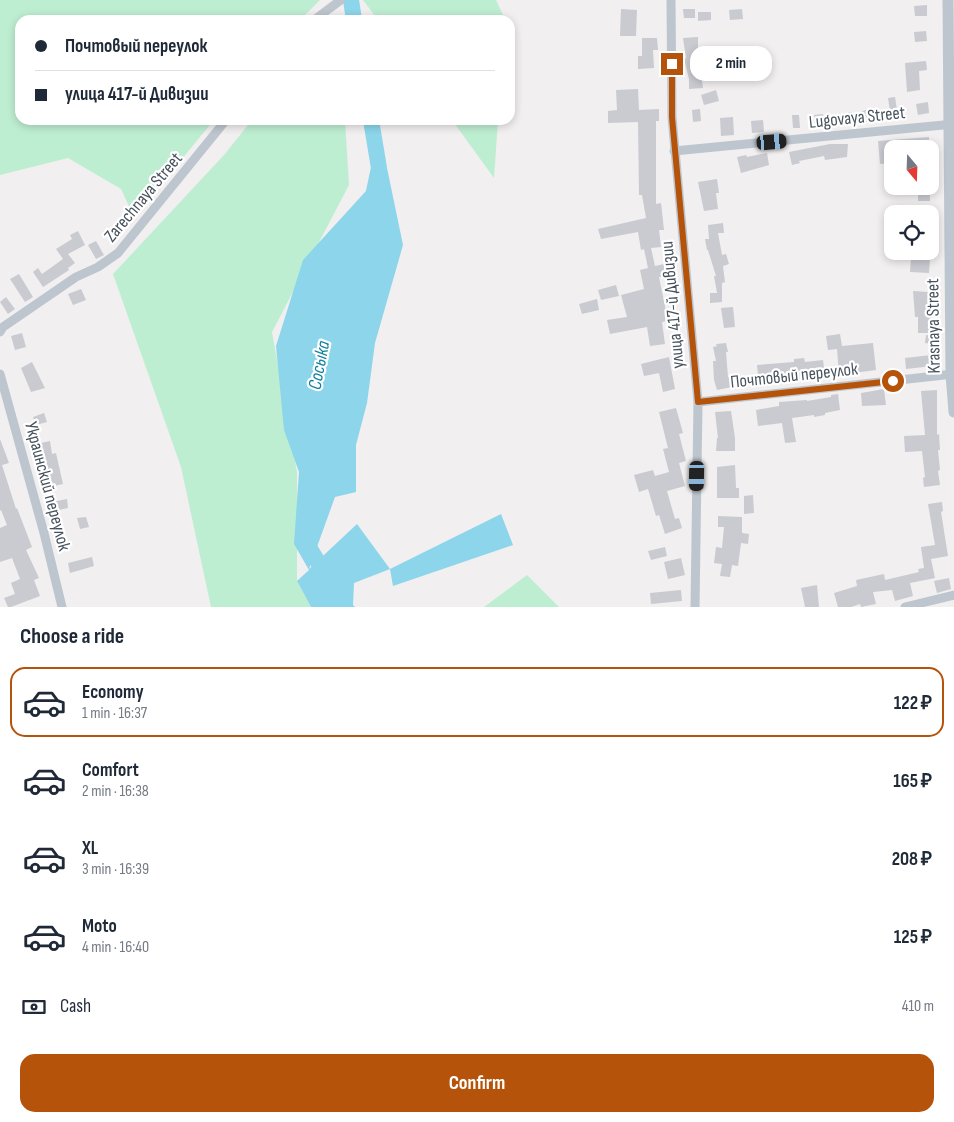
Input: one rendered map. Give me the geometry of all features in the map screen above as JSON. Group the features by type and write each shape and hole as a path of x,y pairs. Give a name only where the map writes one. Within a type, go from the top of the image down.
{"street":[{"path":"321,15 341,0"},
{"name":"улица 417-й Дивизии","path":"671,0 674,151 698,402 695,607"},
{"name":"Krasnaya Street","path":"948,0 954,412"},
{"name":"Lugovaya Street","path":"674,151 951,124"},
{"name":"Zarechnaya Street","path":"0,332 2,327 76,277 98,267 118,253 222,125"},
{"name":"Украинский переулок","path":"0,374 44,533 62,607"},
{"name":"Почтовый переулок","path":"698,402 953,374"},
{"path":"905,607 954,595"}],"green space":[{"path":"0,0 320,0 305,15 15,15 15,125 210,125 134,217 121,189 68,158 0,175"},
{"path":"363,0 496,0 503,15 374,15"},
{"path":"248,125 345,125 349,185 272,332 297,472 297,581 311,607 211,607 181,467 113,274 224,155"},
{"path":"456,125 498,125 494,178"},
{"path":"527,575 559,607 484,607"}],"water":[{"path":"387,168 403,245 375,343 367,403 356,445 356,492 335,497 309,569 357,524 390,569 354,583 353,605 355,607 311,607 297,581 309,570 294,544 299,472 284,430 276,346 303,260"},
{"path":"501,514 513,545 393,586 390,569"}],"building":[{"path":"927,5 927,16 915,16 914,6"},
{"path":"621,9 637,10 636,36 620,36"},
{"path":"683,9 695,9 695,18 684,18"},
{"path":"742,9 743,19 730,20 729,10"},
{"path":"698,12 711,12 711,20 698,21"},
{"path":"926,31 927,41 915,42 914,32"},
{"path":"698,37 703,88 689,89 683,38"},
{"path":"642,38 657,38 658,50 653,50 654,68 638,69 638,56 642,56"},
{"path":"926,61 927,70 919,71 920,90 907,92 905,63"},
{"path":"638,89 639,110 659,109 659,121 656,121 656,204 661,203 664,230 659,230 661,247 651,248 655,266 664,264 666,276 659,277 668,321 662,322 665,344 650,346 647,327 610,334 607,320 627,317 621,295 644,289 640,270 648,268 644,249 641,250 638,232 601,239 598,229 646,218 642,195 639,195 638,122 608,123 608,111 617,110 616,90"},
{"path":"716,90 719,101 704,105 701,95"},
{"path":"895,97 897,110 890,111 888,98"},
{"path":"928,102 929,113 918,115 916,104"},
{"path":"700,109 701,121 693,122 692,110"},
{"path":"868,109 872,120 861,124 860,121 845,124 843,114 852,112 853,115"},
{"path":"823,114 824,125 815,126 814,115"},
{"path":"792,115 799,115 800,128 793,128"},
{"path":"733,117 734,135 721,136 720,118"},
{"path":"763,120 764,132 752,133 751,121"},
{"path":"929,137 929,140 891,140"},
{"path":"878,141 884,141 884,164 880,164"},
{"path":"830,144 848,144 847,157 825,160 824,156 799,161 800,163 792,165 789,152"},
{"path":"767,153 769,165 741,173 737,157"},
{"path":"717,179 719,193 716,193 718,209 704,211 698,182"},
{"path":"918,195 930,195 930,201 918,201"},
{"path":"723,223 724,233 718,233 722,255 726,254 729,264 723,266 725,282 722,283 722,302 710,303 710,293 717,293 714,276 716,276 705,239 709,239 708,225"},
{"path":"78,231 85,245 68,254 75,263 68,268 69,270 43,287 33,272 38,268 42,274 63,259 56,249 72,239 70,235"},
{"path":"96,241 104,255 96,259 88,245"},
{"path":"911,260 930,260 929,273 910,272"},
{"path":"19,274 33,297 25,302 10,279"},
{"path":"616,285 619,296 601,300 598,290"},
{"path":"81,289 86,300 73,305 68,294"},
{"path":"913,291 928,292 927,309 931,309 931,333 918,333 918,317 915,317"},
{"path":"6,297 15,309 8,314 0,302"},
{"path":"597,299 599,310 582,314 579,304"},
{"path":"733,307 735,327 724,328 721,308"},
{"path":"22,333 26,347 15,350 11,336"},
{"path":"840,334 842,346 873,343 876,370 839,375 837,349 828,350 826,336"},
{"path":"926,335 933,336 932,344 925,343"},
{"path":"726,343 728,377 732,387 717,390 714,380 713,361 716,361 713,347 717,346 716,344"},
{"path":"931,355 932,366 906,369 905,358"},
{"path":"669,357 675,389 663,392 659,373 644,376 641,364"},
{"path":"804,358 805,362 823,360 825,376 759,385 757,365 794,362 794,359"},
{"path":"32,362 45,388 31,392 21,368"},
{"path":"884,389 886,405 862,406 861,393"},
{"path":"937,390 937,435 939,434 940,450 938,450 940,470 938,471 940,485 924,487 923,478 925,477 922,451 905,452 904,436 925,435 921,391"},
{"path":"838,394 840,410 814,417 814,415 792,418 796,442 785,443 782,423 758,426 756,410 779,406 779,402 807,401"},
{"path":"676,408 683,433 679,434 686,461 679,463 685,486 667,491 675,519 679,518 682,528 665,534 659,515 656,516 648,489 639,492 634,475 653,470 655,476 669,472 663,449 668,448 659,412"},
{"path":"731,411 735,451 716,451 718,438 715,412"},
{"path":"44,413 47,422 36,425 33,417"},
{"path":"0,439 9,463 2,465 16,509 32,547 26,550 39,578 34,580 40,596 11,607 8,607 4,598 15,594 11,583 20,579 12,558 0,562 0,528 7,525 0,511"},
{"path":"50,441 52,454 56,453 63,484 49,487 37,444"},
{"path":"735,465 736,488 739,488 739,498 717,498 717,467"},
{"path":"753,495 754,513 744,514 744,496"},
{"path":"67,499 68,508 54,511 52,502"},
{"path":"942,502 943,511 941,512 948,556 931,559 935,578 910,583 913,596 895,601 892,590 873,592 876,604 861,607 860,604 851,607 838,607 834,593 857,586 856,580 884,574 885,580 919,572 918,569 924,568 921,547 935,545 928,504"},
{"path":"718,516 742,517 742,533 749,534 748,544 741,543 738,566 732,565 730,577 720,576 722,564 714,563 716,547 722,548 724,527 718,527"},
{"path":"86,517 89,527 80,529 77,518"},
{"path":"665,547 667,556 651,560 648,551"},
{"path":"92,557 94,566 70,573 68,563"},
{"path":"681,558 685,575 668,579 664,562"},
{"path":"949,578 951,589 937,593 934,581"},
{"path":"817,585 819,607 805,607 801,588"},
{"path":"681,590 682,601 651,604 650,593"}],"waterway":[{"name":"Сосыка","path":"351,0 353,15"},
{"name":"Сосыка","path":"372,125 379,168 372,201"},
{"name":"Сосыка","path":"304,537 345,607"}],"route":[{"path":"672,64 674,151 698,402 893,381"}]}
